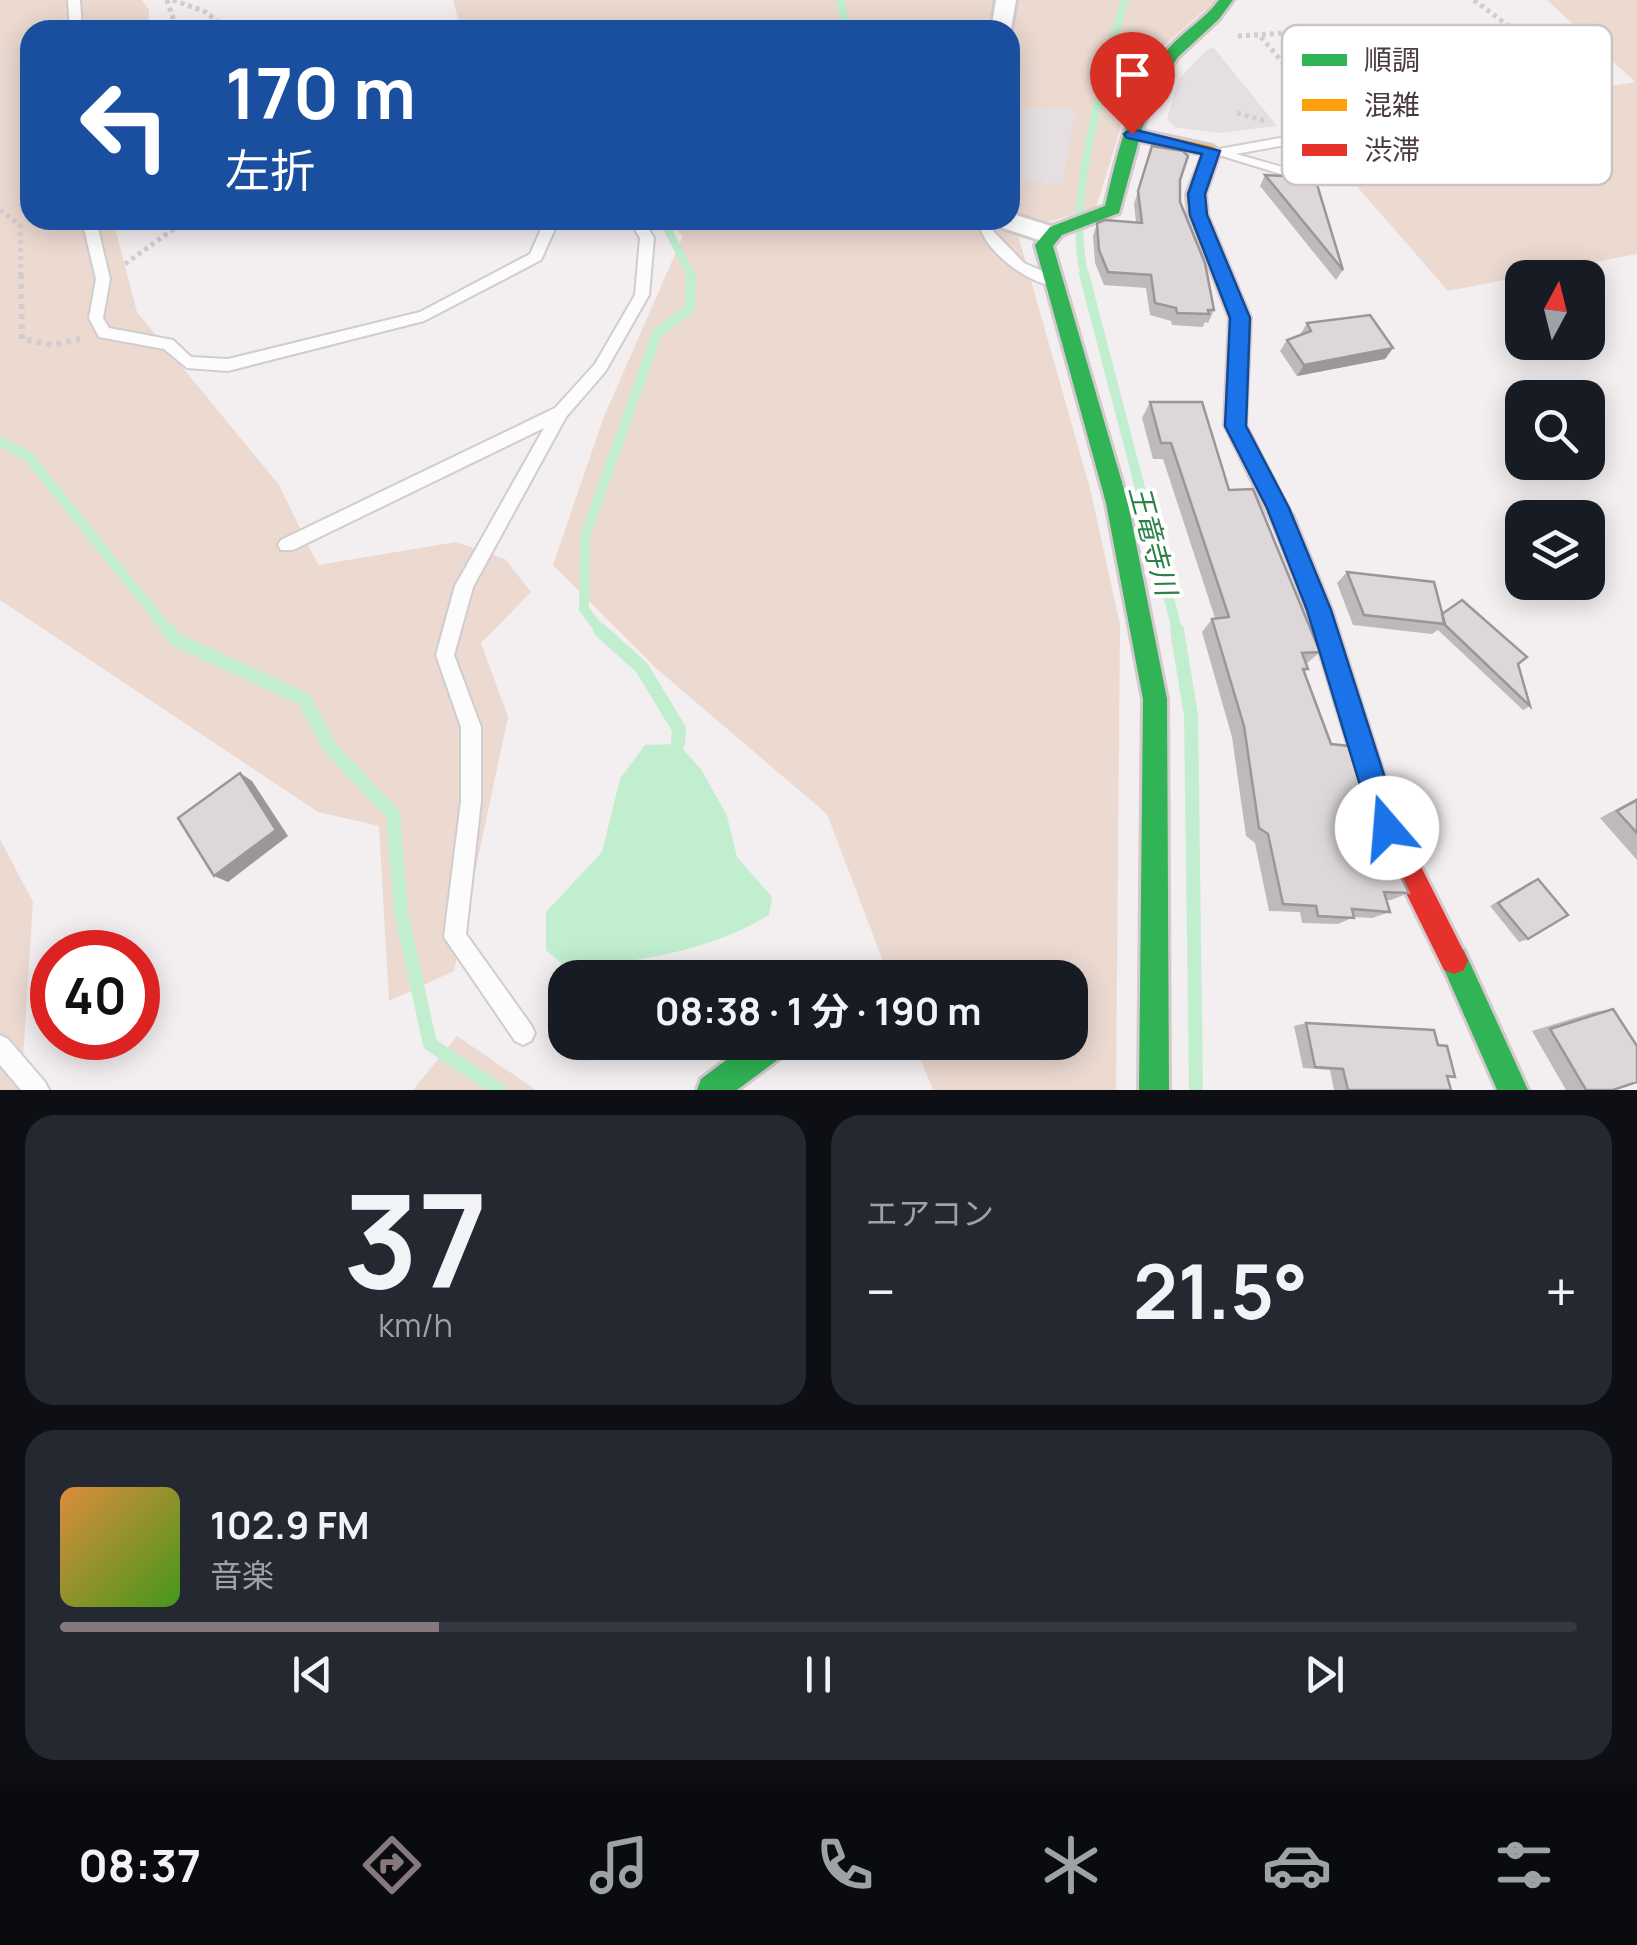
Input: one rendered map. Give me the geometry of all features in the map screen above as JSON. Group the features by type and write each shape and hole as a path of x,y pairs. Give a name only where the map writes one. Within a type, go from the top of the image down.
{"street":[{"path":"1020,223 1052,231 1100,218 1113,209 1132,134 1164,86 1173,52 1215,19 1226,0"},
{"path":"1132,134 1212,151 1196,194 1198,215 1240,318 1235,426 1278,508 1319,610 1387,828 1435,917 1512,1090"},
{"path":"1052,231 1044,245 1116,503 1155,699 1154,1090"},
{"path":"712,1090 752,1060"}],"lane":[{"path":"1212,151 1230,152 1282,142"},
{"path":"1212,151 1282,171"},
{"path":"92,230 103,278 96,318 104,333 168,344 187,362 228,366 424,316 536,257 548,230"},
{"path":"523,1033 456,937 472,800 471,727 445,656 464,586 560,412 600,368 642,296 647,238 642,230"},
{"path":"986,230 1019,266 1054,282"},
{"path":"287,545 560,412"},
{"path":"0,1047 38,1090"}],"path":[{"path":"170,0 206,12 215,20"},
{"path":"1474,0 1509,25"},
{"path":"1192,37 1282,34"},
{"path":"1262,36 1282,60"},
{"path":"1237,112 1270,123"},
{"path":"21,230 24,252 17,314 22,338 53,345 104,333"},
{"path":"103,278 172,230"}],"shaded area":[{"path":"0,0 142,0 149,10 148,20 20,20 20,230 116,230 137,312 279,485 318,565 456,542 505,559 531,592 481,643 508,717 454,971 389,1001 379,826 318,812 0,600"},
{"path":"453,0 1216,0 1150,58 1123,120 1096,208 1017,231 1091,492 1120,625 1116,1090 933,1090 921,1060 1088,1060 1088,960 883,960 827,814 657,669 553,565 603,419 683,236 677,230 1020,230 1020,20 458,20"},
{"path":"1547,0 1637,0 1637,254 1605,260 1505,260 1505,280 1448,291 1356,185 1612,185 1612,86 1635,82 1612,61 1612,25 1574,25"},
{"path":"1214,48 1277,126 1219,133 1174,127 1167,119 1179,79 1208,49"},
{"path":"1020,108 1076,108 1062,186 1020,180"},
{"path":"678,744 701,769 727,816 737,857 772,897 769,915 721,938 646,958 558,960 546,950 546,912 602,852 620,779 645,745"},
{"path":"0,839 33,902 21,1090 0,1090"},
{"path":"457,1036 536,1090 413,1090"}],"building":[{"path":"1152,146 1183,151 1188,156 1180,180 1180,202 1205,263 1214,310 1208,310 1209,314 1177,313 1176,308 1155,303 1151,275 1108,272 1099,250 1097,223 1142,223 1138,191"},
{"path":"1265,175 1282,176 1282,185 1317,185 1343,270"},
{"path":"1370,315 1393,348 1304,365 1287,340 1311,331 1307,323"},
{"path":"1150,402 1202,402 1229,490 1253,489 1320,652 1302,653 1308,669 1303,669 1331,744 1349,746 1372,820 1409,893 1384,892 1390,912 1352,909 1354,918 1318,916 1316,906 1283,904 1268,834 1259,828 1244,726 1212,619 1229,617 1171,443 1161,443"},
{"path":"1347,572 1434,582 1445,624 1364,615"},
{"path":"1462,600 1527,657 1518,664 1530,706 1444,624 1442,614"},
{"path":"240,773 276,830 214,876 178,818"},
{"path":"1637,800 1637,833 1617,811"},
{"path":"1538,879 1568,915 1528,939 1498,903"},
{"path":"1613,1009 1637,1046 1637,1082 1613,1090 1586,1090 1550,1029"},
{"path":"1306,1023 1434,1030 1438,1045 1447,1046 1455,1077 1447,1076 1451,1090 1348,1090 1343,1069 1315,1067"}],"waterway":[{"path":"840,0 845,20"},
{"name":"王竜寺川","path":"1085,277 1080,246 1083,175 1124,0"},
{"path":"668,230 691,275"},
{"name":"王竜寺川","path":"1084,274 1178,633"},
{"path":"602,633 584,609 585,536 657,333 690,308 691,275"},
{"path":"0,442 28,456 170,633"},
{"path":"168,630 176,640 304,699 331,749 393,814 401,912 430,1044 499,1090"},
{"path":"600,630 642,668 679,729 678,744"},
{"name":"王竜寺川","path":"1177,630 1191,715 1196,1090"}],"traffic: fast":[{"path":"1154,1090 1155,699 1117,503 1044,245 1056,231 1113,209 1128,149 1150,90 1171,55 1226,0"},
{"path":"1454,960 1513,1090"},
{"path":"712,1090 752,1060"}],"traffic: slow":[{"path":"1132,134 1212,151 1196,194 1198,215 1240,318 1235,425 1284,522"}],"traffic: jam":[{"path":"1284,522 1319,610 1387,828 1454,960"}],"route":[{"path":"1132,134 1212,151 1196,194 1198,215 1240,318 1235,426 1278,508 1319,610 1387,828"}]}
